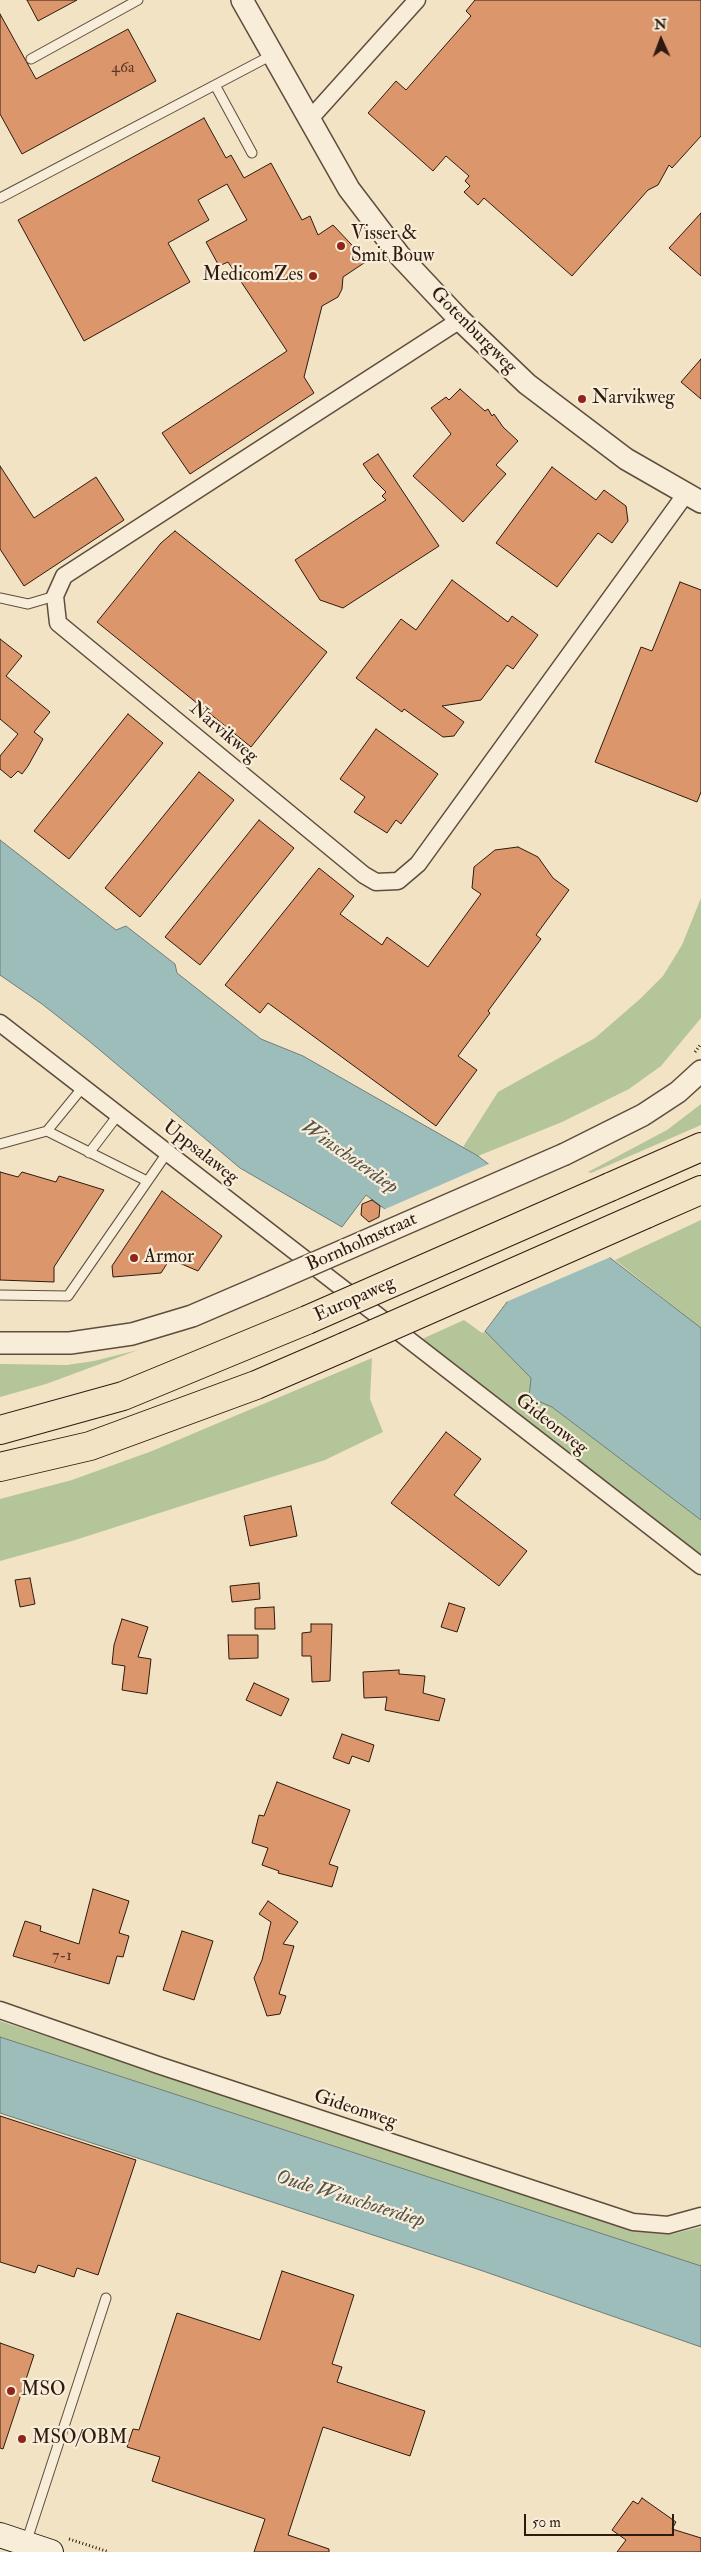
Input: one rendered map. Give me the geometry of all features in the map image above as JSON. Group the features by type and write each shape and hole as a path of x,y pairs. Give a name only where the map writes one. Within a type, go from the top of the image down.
{"highway":[{"name":"Europaweg","path":"0,1430 123,1396 308,1320 701,1147"},
{"name":"Europaweg","path":"0,1467 90,1446 256,1385 701,1190"}],"main road":[{"path":"0,2535 51,2552"}],"street":[{"name":"Gotenburgweg","path":"242,0 308,122 349,189 400,256 460,320 527,384 626,459 693,498"},
{"path":"308,122 417,0"},
{"path":"55,596 64,576 460,320"},
{"name":"Narvikweg","path":"55,596 58,623 364,875 376,882 398,881 418,864 693,498"},
{"name":"Uppsalaweg","path":"0,1023 376,1315"},
{"name":"Bornholmstraat","path":"0,1342 70,1343 132,1334 192,1316 565,1154 643,1115 678,1092 701,1071"},
{"name":"Gideonweg","path":"376,1315 701,1566"},
{"name":"Gideonweg","path":"0,2010 175,2071 633,2222 668,2225 701,2216"}],"lane":[{"path":"31,59 138,0"},
{"path":"0,198 272,55"},
{"path":"215,85 252,154"},
{"path":"0,598 28,604 55,596"},
{"path":"0,1144 47,1132 82,1087"},
{"path":"89,1153 118,1115"},
{"path":"47,1132 146,1181"},
{"path":"0,1295 68,1296 167,1153"},
{"path":"26,2544 106,2298"}],"green space":[{"path":"701,898 701,1018 661,1066 629,1089 562,1122 478,1156 463,1147 498,1092 595,1038 663,976 682,945"},
{"path":"701,1104 701,1125 591,1173 588,1172 667,1130"},
{"path":"701,1220 701,1328 615,1260"},
{"path":"464,1320 482,1333 485,1331 532,1378 530,1397 552,1407 701,1520 701,1559 422,1339"},
{"path":"138,1350 46,1384 0,1397 0,1364 67,1365 94,1361"},
{"path":"372,1358 370,1399 383,1432 325,1460 72,1541 0,1561 0,1499 72,1480 152,1451"},
{"path":"0,2021 634,2230 672,2234 701,2227 701,2266 0,2037"}],"water":[{"name":"Winschoterdiep","path":"0,840 116,930 126,926 175,964 177,973 261,1039 303,1056 478,1156 701,1328 701,1520 552,1407 529,1397 531,1378 485,1331 507,1302 506,1299 366,1195 342,1227 240,1168 89,1041 42,1004 0,975"},
{"name":"Oude Winschoterdiep","path":"0,2037 701,2266 701,2347 480,2270 0,2113"}],"pier":[{"path":"491,1163 613,1256 506,1302 483,1333 482,1330 504,1301 383,1210"}],"building":[{"path":"27,0 77,0 38,21"},
{"path":"475,0 701,0 701,136 672,168 669,165 658,185 648,190 572,276 484,198 478,205 464,192 470,186 465,181 469,176 446,156 433,171 368,113 396,81 406,90 471,16 466,11"},
{"path":"0,14 36,79 128,29 156,81 22,154 0,114"},
{"path":"204,118 226,158 231,155 244,178 271,163 302,220 310,216 318,235 333,225 367,261 343,277 342,289 338,297 322,306 304,377 314,393 190,474 162,433 287,351 228,262 219,266 206,242 247,220 227,184 198,200 209,220 168,243 190,282 84,341 18,220"},
{"path":"701,213 701,276 669,248"},
{"path":"701,359 701,399 681,382"},
{"path":"460,389 485,411 488,409 492,416 494,414 503,427 518,441 496,465 506,474 463,522 413,476 451,434 431,408 446,397 449,400"},
{"path":"378,454 439,546 343,608 320,600 295,560 386,500 382,496 386,492 374,480 363,464"},
{"path":"0,466 34,518 96,477 124,520 24,586 0,549"},
{"path":"552,467 596,500 604,490 626,506 628,521 612,543 598,533 557,587 496,543"},
{"path":"175,531 327,652 251,747 97,622 161,543"},
{"path":"452,580 508,622 512,616 538,635 513,669 507,665 481,700 442,706 464,722 454,736 443,737 404,709 402,712 356,678 401,619 416,630"},
{"path":"680,582 701,590 701,792 697,802 595,762 641,647 652,651"},
{"path":"0,639 22,656 6,676 50,712 34,732 43,739 28,766 22,774 18,771 11,778 0,769 0,756 18,734 0,719"},
{"path":"128,714 163,743 69,859 34,831"},
{"path":"376,729 438,774 401,824 396,820 387,833 354,812 365,797 340,779"},
{"path":"199,772 234,800 140,917 105,888"},
{"path":"259,820 294,848 200,965 165,937"},
{"path":"518,847 538,857 553,878 569,890 536,935 541,939 488,1011 490,1013 458,1056 477,1070 436,1126 268,1003 260,1013 225,985 319,868 354,896 340,914 382,945 387,937 428,967 481,894 472,888 474,867 495,850"},
{"path":"0,1172 18,1177 22,1172 56,1182 59,1176 104,1190 54,1267 54,1282 0,1280"},
{"path":"162,1191 222,1236 198,1271 170,1259 161,1273 113,1277 112,1266"},
{"path":"372,1200 380,1206 379,1217 369,1222 361,1215 362,1204"},
{"path":"446,1432 481,1459 454,1495 527,1551 499,1586 391,1503"},
{"path":"291,1506 297,1536 250,1546 244,1516"},
{"path":"30,1578 35,1604 20,1607 15,1580"},
{"path":"259,1583 260,1599 232,1602 230,1586"},
{"path":"449,1603 465,1608 457,1632 441,1627"},
{"path":"274,1607 275,1629 255,1629 255,1608"},
{"path":"122,1619 148,1627 138,1657 151,1659 147,1694 122,1690 125,1666 112,1664 114,1645"},
{"path":"311,1624 332,1624 330,1681 312,1682 311,1656 302,1656 302,1633 311,1632"},
{"path":"228,1635 258,1635 258,1658 229,1659"},
{"path":"399,1670 399,1674 425,1676 423,1693 445,1699 439,1721 385,1710 387,1697 364,1698 363,1672"},
{"path":"254,1683 289,1699 281,1716 246,1700"},
{"path":"342,1734 374,1745 369,1762 352,1756 349,1764 333,1758"},
{"path":"277,1782 350,1810 329,1864 338,1867 332,1887 278,1873 279,1871 262,1865 268,1848 252,1843 259,1815 264,1816"},
{"path":"93,1889 129,1901 119,1933 129,1936 123,1957 117,1956 109,1984 13,1956 25,1921 41,1926 40,1931 79,1944"},
{"path":"268,1901 298,1922 283,1944 294,1946 279,1994 286,1996 280,2014 267,2016 254,1978 262,1960 271,1922 259,1914"},
{"path":"182,1931 213,1941 194,2000 163,1990"},
{"path":"0,2116 136,2160 98,2275 77,2268 74,2277 38,2265 35,2273 0,2262"},
{"path":"282,2271 354,2295 332,2364 342,2367 337,2382 425,2411 410,2456 323,2427 288,2535 329,2549 329,2552 254,2552 265,2519 152,2481 160,2457 127,2447 133,2429 139,2430 177,2313 260,2340"},
{"name":"MSO","path":"0,2343 34,2355 3,2449 0,2448"},
{"path":"642,2498 676,2522 672,2529 701,2538 701,2552 617,2552 626,2540 612,2530 633,2501 638,2504"}],"place":[{"name":"Visser & Smit Bouw","path":"341,246"},
{"name":"MedicomZes","path":"313,276"},
{"name":"Narvikweg","path":"582,399"},
{"name":"Armor","path":"134,1258"},
{"name":"MSO","path":"11,2391"},
{"name":"MSO/OBM","path":"22,2439"}]}
